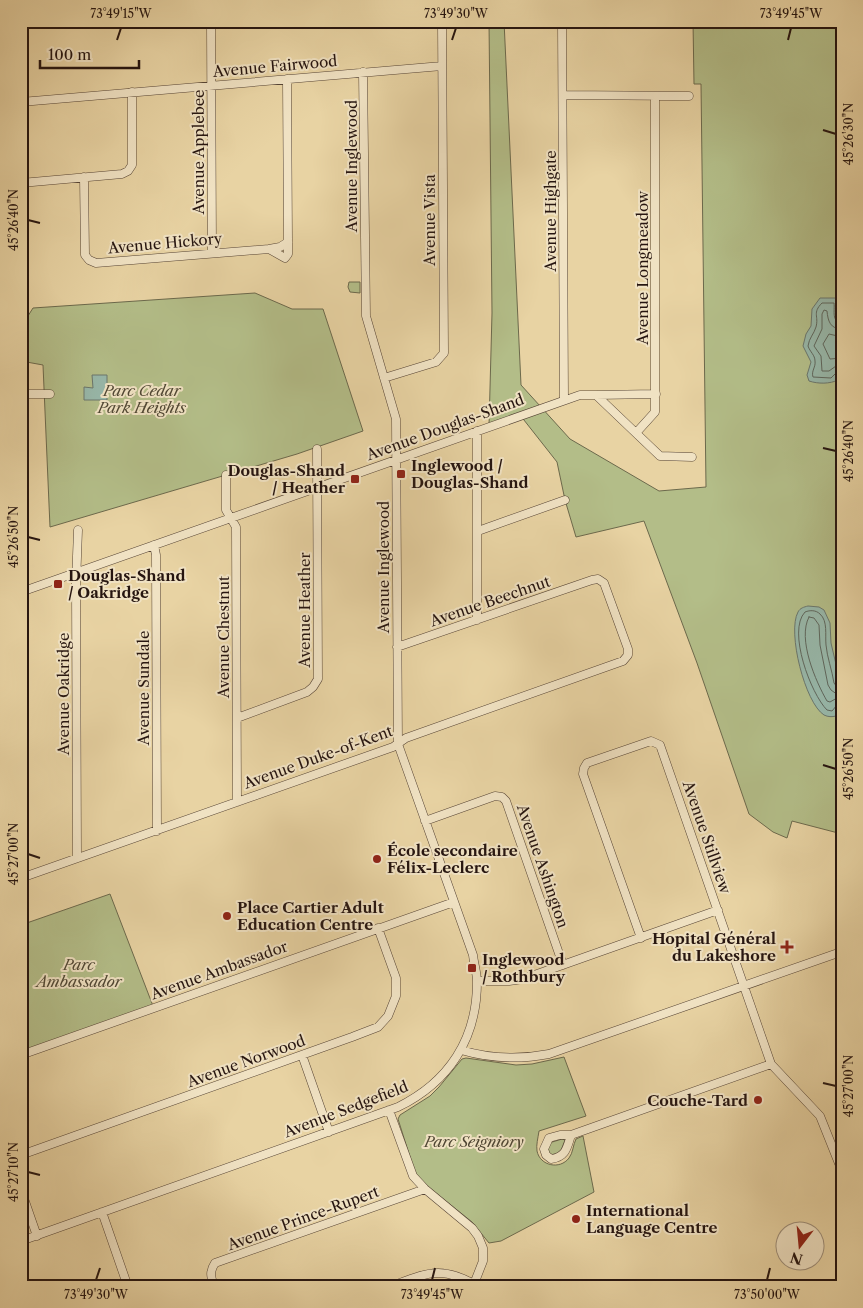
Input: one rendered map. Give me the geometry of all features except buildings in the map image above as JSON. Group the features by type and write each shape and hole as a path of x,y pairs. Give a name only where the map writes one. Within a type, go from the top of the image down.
{"street":[{"name":"Avenue Applebee","path":"211,21 212,253"},
{"name":"Avenue Vista","path":"384,378 436,362 444,353 442,21"},
{"name":"Avenue Highgate","path":"562,21 564,400"},
{"name":"Avenue Fairwood","path":"21,102 442,66"},
{"name":"Avenue Inglewood","path":"363,72 366,316 396,419 398,744 473,955 477,981 474,1013 461,1050"},
{"path":"287,79 288,242"},
{"path":"21,183 122,174 128,171 132,165 132,92"},
{"path":"563,95 689,96"},
{"name":"Avenue Longmeadow","path":"636,433 655,412 655,96"},
{"name":"Avenue Hickory","path":"84,177 85,255 89,260 96,263 269,249 280,247 288,242"},
{"name":"Avenue Hickory","path":"269,249 285,258 288,254 288,242"},
{"path":"21,394 50,394"},
{"name":"Avenue Douglas-Shand","path":"21,592 580,395 656,394"},
{"path":"596,395 660,456 692,457"},
{"path":"477,431 477,620"},
{"name":"Avenue Heather","path":"237,718 306,692 314,687 318,679 317,449"},
{"name":"Avenue Chestnut","path":"226,475 226,510 236,527 237,802"},
{"path":"478,531 565,500"},
{"name":"Avenue Oakridge","path":"77,858 78,530"},
{"name":"Avenue Sundale","path":"154,545 156,555 157,830"},
{"name":"Avenue Beechnut","path":"397,647 598,579 604,583 628,649 628,655 623,661"},
{"name":"Avenue Duke-of-Kent","path":"21,878 398,744 406,738 623,661"},
{"name":"Avenue Stillview","path":"641,938 583,774 587,763 651,741 660,745 771,1064 820,1116 842,1171"},
{"name":"Avenue Ashington","path":"425,821 495,796 502,797 506,801 563,965"},
{"name":"Avenue Ambassador","path":"21,1055 454,902"},
{"path":"477,981 523,979 718,910"},
{"name":"Avenue Norwood","path":"21,1155 352,1038 378,1026 388,1016 396,996 396,978 378,928"},
{"path":"461,1050 486,1057 510,1059 530,1058 549,1054 838,953"},
{"name":"Avenue Sedgefield","path":"21,1241 389,1110 427,1091 446,1073 461,1050"},
{"path":"302,1055 329,1132"},
{"path":"571,1135 771,1064"},
{"path":"389,1110 413,1176 425,1189 472,1228 478,1236 482,1248 483,1261 476,1285 455,1274 440,1272 427,1273 389,1287"},
{"name":"Avenue Prince-Rupert","path":"214,1287 210,1276 211,1269 215,1264 425,1189"},
{"path":"21,1190 37,1236"},
{"path":"102,1212 128,1287"}],"green space":[{"path":"489,21 504,21 521,385 570,439 659,491 706,487 701,84 694,84 693,21 842,21 842,834 792,821 787,838 773,832 749,814 697,663 644,521 576,537 565,500 557,462 520,415 489,426 492,313"},
{"path":"349,282 360,282 360,293 350,292"},
{"name":"Parc Cedar Park Heights","path":"255,293 292,309 323,309 363,431 297,454 50,527 43,365 21,361 21,327 33,308"},
{"name":"Parc Ambassador","path":"110,894 153,1006 21,1054 21,925"},
{"name":"Parc Seigniory","path":"564,1057 586,1116 539,1131 537,1151 546,1163 551,1165 561,1164 570,1156 576,1139 583,1136 594,1192 501,1241 489,1243 472,1222 431,1189 415,1173 398,1119 400,1115 430,1096 462,1059 516,1065 532,1064"},
{"path":"562,1139 565,1140 560,1153 550,1155 547,1149 549,1143"}],"water":[{"path":"820,298 836,298 839,301 842,362 838,380 816,383 809,381 807,375 811,362 803,346 806,334 811,326 812,309"},
{"path":"92,375 107,375 107,400 84,400 84,387 93,388"},
{"path":"808,606 819,607 824,610 830,623 831,643 842,690 842,703 836,716 826,716 817,708 810,697 800,666 796,650 795,622 799,611"}],"place":[{"name":"Inglewood / Douglas-Shand","path":"401,474"},
{"name":"Douglas-Shand / Heather","path":"355,479"},
{"name":"Douglas-Shand / Oakridge","path":"58,584"},
{"name":"École secondaire Félix-Leclerc","path":"377,859"},
{"name":"Place Cartier Adult Education Centre","path":"227,916"},
{"name":"Hopital Général du Lakeshore","path":"787,947"},
{"name":"Inglewood / Rothbury","path":"472,968"},
{"name":"Couche-Tard","path":"758,1100"},
{"name":"International Language Centre","path":"576,1219"}]}
